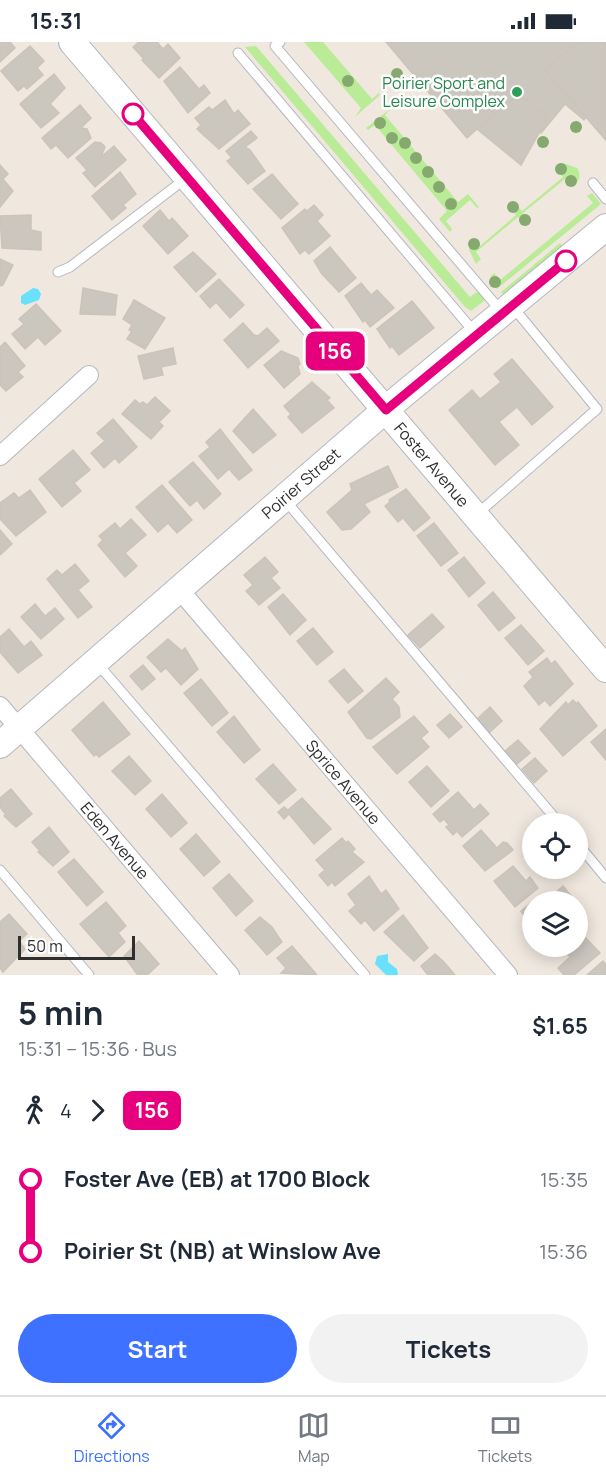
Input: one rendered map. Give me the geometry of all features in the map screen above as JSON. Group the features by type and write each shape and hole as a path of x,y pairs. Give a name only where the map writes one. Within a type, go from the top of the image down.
{"street":[{"name":"Foster Avenue","path":"72,42 606,669"},
{"name":"Poirier Street","path":"0,745 178,588 386,410 606,227"},
{"path":"0,456 89,375"},
{"name":"Sprice Avenue","path":"178,588 508,975"},
{"name":"Eden Avenue","path":"0,706 230,975"}],"lane":[{"path":"280,42 275,46 597,409"},
{"path":"238,53 477,335"},
{"path":"58,272 70,267 187,177"},
{"path":"593,183 606,199"},
{"path":"475,516 606,402"},
{"path":"284,498 551,813"},
{"path":"96,662 366,975"},
{"path":"588,856 606,878"},
{"path":"0,870 89,975"}],"green space":[{"path":"304,42 323,42 372,99 379,93 380,95 355,117 361,108"},
{"path":"256,46 470,297 478,291 485,300 471,311 465,307 245,47"},
{"path":"391,108 385,115 458,202 468,194 479,207 477,208 470,200 446,221 452,229 450,232 439,219 447,211 375,125 368,130 366,128"},
{"path":"563,163 579,171 579,178 575,185 573,187 565,179 523,213 531,222 526,226 518,217 476,252 481,259 476,264 469,250 472,238 480,246 516,215 509,206 514,202 522,211 563,177 556,168"},
{"path":"592,193 601,204 497,289 490,277 494,273 500,280 593,203 587,196"},
{"path":"560,243 562,245 536,275 506,298 501,292"}],"water":[{"path":"33,288 38,289 41,294 39,300 25,305 21,303 21,296"},
{"path":"388,954 388,962 397,969 398,975 386,975 375,964 377,956"}],"building":[{"path":"0,42 10,42 15,48 0,62"},
{"path":"139,42 157,42 163,49 168,44 180,58 159,78 133,47"},
{"name":"Poirier Sport and Leisure Complex","path":"386,42 606,42 606,140 586,117 584,120 565,104 541,133 534,125 508,148 485,122 467,138"},
{"path":"578,42 606,42 606,140 545,70"},
{"path":"30,46 44,61 37,68 43,75 27,89 24,86 18,91 1,71"},
{"path":"180,67 199,89 204,85 210,93 188,113 164,81"},
{"path":"54,74 65,88 50,104 59,113 41,128 20,104"},
{"path":"519,94 548,117 521,165 477,129"},
{"path":"225,100 234,114 238,110 250,124 219,149 197,129 201,125 195,118 209,107 212,110"},
{"path":"80,105 91,118 81,128 87,129 91,138 68,158 56,145 51,149 42,138"},
{"path":"251,131 257,138 245,147 250,150 265,171 248,184 227,161 232,158 226,151"},
{"path":"95,142 105,147 101,157 114,146 126,160 95,187 83,173 87,170 76,158"},
{"path":"0,165 8,174 3,179 13,191 0,207"},
{"path":"120,172 136,194 123,205 126,208 112,220 92,196"},
{"path":"272,174 298,204 281,219 253,189"},
{"path":"314,205 323,215 317,221 330,236 309,254 305,250 300,254 282,228 305,209 307,211"},
{"path":"160,210 169,221 172,218 188,236 168,254 143,226"},
{"path":"31,215 31,230 41,232 41,250 2,248 0,216"},
{"path":"330,247 356,278 339,292 322,274 314,261"},
{"path":"193,252 216,274 196,292 174,267"},
{"path":"0,259 13,265 3,285 0,286"},
{"path":"219,279 244,305 230,318 216,302 210,308 200,296"},
{"path":"361,283 371,295 377,290 394,308 370,327 365,320 363,322 345,296"},
{"path":"83,288 117,295 115,315 80,314"},
{"path":"134,300 165,318 145,349 127,339 132,331 129,330 132,325 123,319"},
{"path":"412,301 434,328 399,355 392,346 390,348 377,329"},
{"path":"36,304 61,331 45,345 38,337 25,349 12,334 24,324 19,319"},
{"path":"243,323 254,335 258,336 267,328 279,341 248,368 224,340"},
{"path":"5,342 25,366 18,372 23,377 6,391 0,385 0,347"},
{"path":"173,348 176,364 161,367 163,375 144,379 138,356"},
{"path":"281,351 298,358 300,364 298,366 300,374 284,388 264,365"},
{"path":"512,359 553,407 532,425 517,407 499,422 519,445 495,465 449,410 472,390 480,399 501,382 494,374"},
{"path":"312,382 330,398 327,400 334,408 302,433 288,417 291,414 284,406"},
{"path":"155,397 170,411 159,422 163,426 151,439 122,414 135,400 147,405"},
{"path":"253,409 276,435 253,453 233,431"},
{"path":"113,419 137,447 119,463 115,458 104,468 91,453 105,441 97,433"},
{"path":"220,429 252,470 239,480 229,469 218,479 199,456 210,447 206,442"},
{"path":"73,450 90,470 74,483 81,491 62,507 39,479"},
{"path":"193,462 221,494 204,509 197,500 190,506 169,482"},
{"path":"388,466 398,487 364,504 370,512 351,529 342,530 327,512 352,490 350,484"},
{"path":"162,485 192,520 177,533 168,523 158,532 136,507"},
{"path":"406,489 430,518 414,531 403,518 398,522 385,506 390,502 389,500"},
{"path":"30,490 46,512 16,536 0,519 0,503 14,493 19,498"},
{"path":"131,519 146,535 125,553 137,566 125,577 98,545 103,540 99,536 115,523 120,529"},
{"path":"434,523 458,553 441,566 417,536"},
{"path":"0,530 12,544 0,555"},
{"path":"265,557 278,572 271,578 280,588 259,605 246,591 253,585 244,575"},
{"path":"464,557 485,583 469,597 448,570"},
{"path":"75,564 89,581 78,590 92,607 78,618 47,579 57,570 62,575"},
{"path":"493,592 515,618 499,631 478,605"},
{"path":"283,594 306,620 290,635 268,607"},
{"path":"35,604 45,616 55,608 64,619 41,639 21,617"},
{"path":"432,614 444,627 420,648 408,635"},
{"path":"521,625 544,651 528,665 505,638"},
{"path":"313,628 333,652 317,665 297,641"},
{"path":"9,629 24,647 31,641 42,655 18,673 0,652 0,637"},
{"path":"168,639 182,651 185,648 198,669 181,685 166,668 161,672 147,657"},
{"path":"547,658 551,664 555,661 573,684 550,706 545,700 539,705 524,686 533,677 529,672"},
{"path":"143,665 155,679 142,690 130,676"},
{"path":"344,669 363,691 348,703 329,681"},
{"path":"386,678 399,692 392,699 399,707 400,717 371,739 367,738 348,712"},
{"path":"201,679 228,713 212,726 184,693"},
{"path":"573,700 577,704 578,702 597,726 563,756 540,729 566,702 568,705"},
{"path":"103,702 130,734 99,757 96,754 94,756 72,730"},
{"path":"490,707 502,721 489,733 477,719"},
{"path":"450,714 462,727 449,738 437,725"},
{"path":"234,716 260,750 244,763 217,732"},
{"path":"414,716 428,732 421,738 429,747 397,774 373,747"},
{"path":"606,729 606,760 591,742"},
{"path":"518,740 530,753 517,764 505,751"},
{"path":"129,756 151,781 135,795 112,771"},
{"path":"535,758 547,771 534,783 522,769"},
{"path":"273,764 296,790 279,804 256,779"},
{"path":"427,766 449,791 431,807 409,782"},
{"path":"11,789 32,814 16,827 4,816 6,815 0,807 0,798"},
{"path":"458,792 474,810 480,804 489,814 462,837 457,831 453,835 446,827 449,825 444,819 440,822 433,814"},
{"path":"162,794 187,823 171,837 146,809"},
{"path":"302,798 331,829 314,844 289,814 284,819 278,812 284,807 288,810"},
{"path":"49,827 69,852 53,866 38,852 40,851 32,842"},
{"path":"481,830 497,848 503,842 513,850 485,871 463,846"},
{"path":"196,834 220,862 204,876 180,849"},
{"path":"342,838 346,843 348,841 355,849 352,852 364,862 335,886 332,882 328,886 319,875 325,870 316,860"},
{"path":"74,859 103,892 87,906 58,872"},
{"path":"513,866 522,879 526,881 531,879 538,888 534,891 522,891 522,901 515,907 494,881"},
{"path":"229,874 253,901 236,916 213,888"},
{"path":"369,876 381,894 386,890 399,909 374,931 365,920 361,924 349,911 356,905 348,894"},
{"path":"563,886 567,891 557,891"},
{"path":"106,902 126,926 118,933 125,942 109,957 80,924"},
{"path":"9,914 27,934 19,941 25,949 3,972 0,968 0,922"},
{"path":"403,915 428,948 414,961 384,932"},
{"path":"260,917 272,927 282,942 267,955 245,930"},
{"path":"588,940 600,953 574,975 564,975 558,968 570,957 588,957"},
{"path":"139,941 159,964 147,975 137,974 124,956"},
{"path":"292,946 317,975 281,973 286,968 277,958"},
{"path":"435,954 455,975 428,975 421,966"},
{"path":"603,961 606,965 606,975 587,975"}],"bus line":[{"name":"156","path":"133,114 386,410 566,261"}],"place":[{"name":"Poirier Sport and Leisure Complex","path":"517,92"}]}
